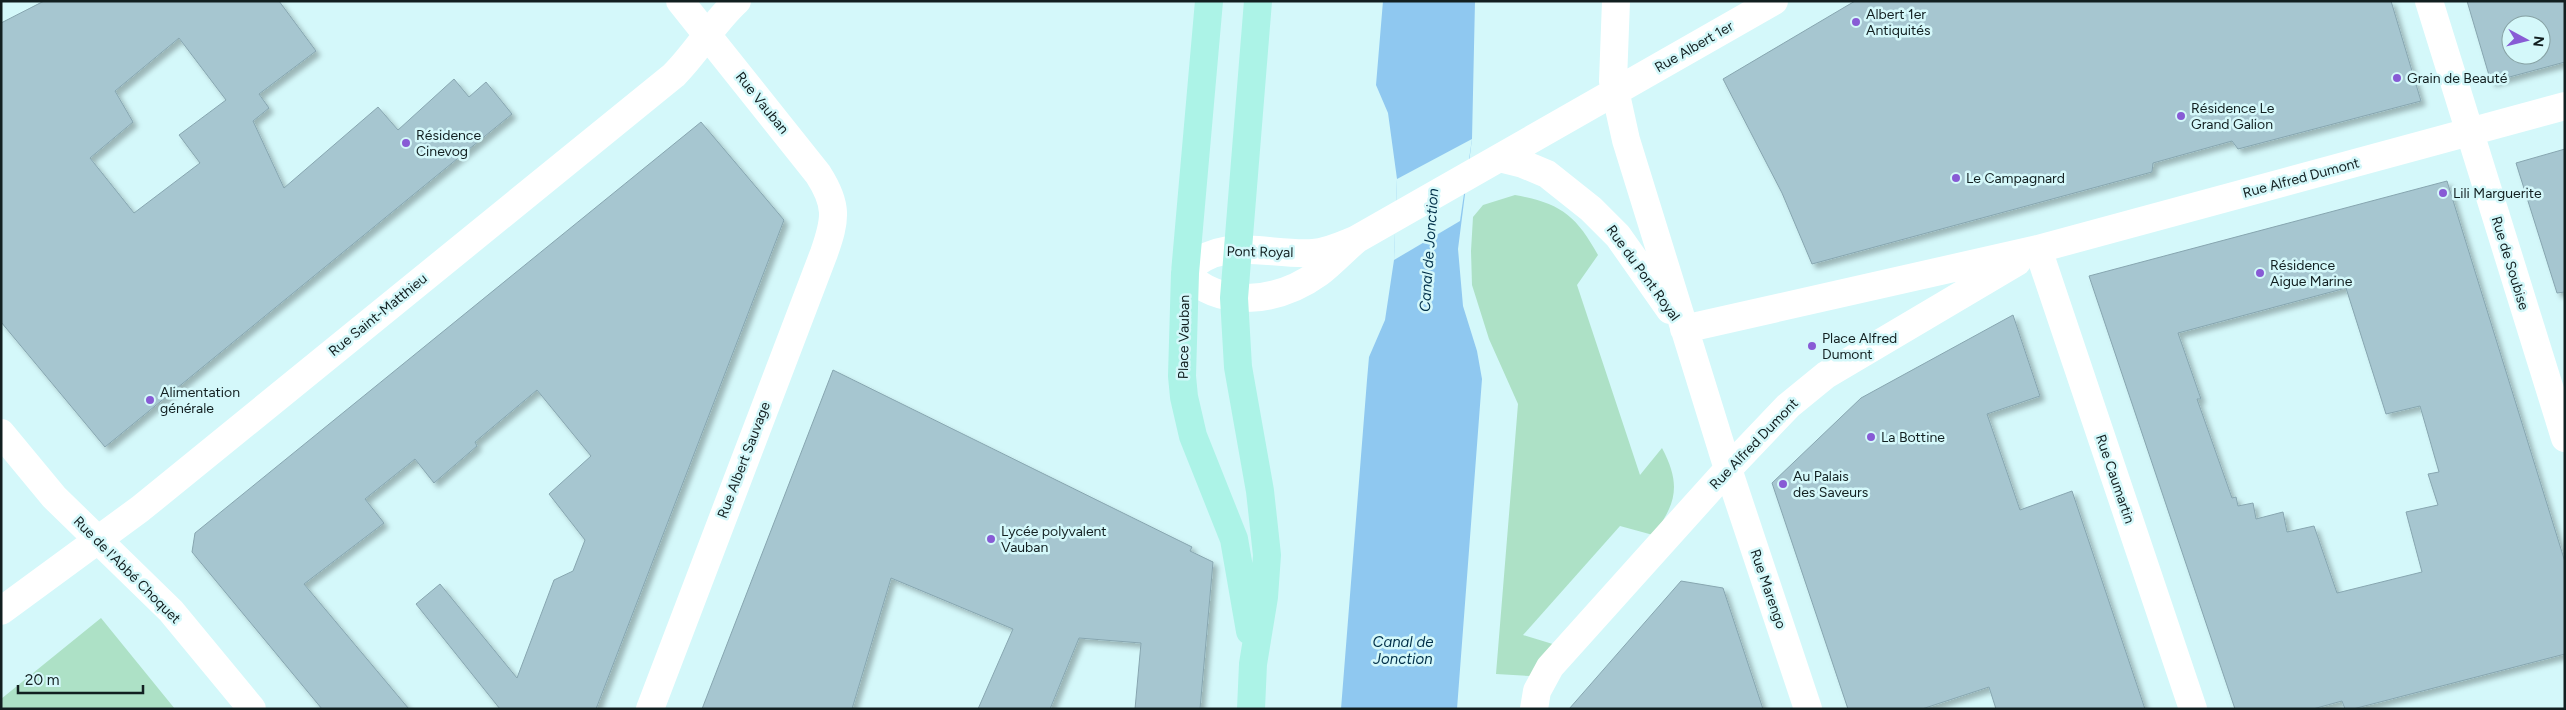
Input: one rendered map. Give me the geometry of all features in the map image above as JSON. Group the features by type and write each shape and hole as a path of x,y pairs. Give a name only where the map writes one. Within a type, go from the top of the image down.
{"main road":[{"name":"Place Vauban","path":"1209,1 1185,274 1182,347 1184,397 1193,436 1238,554 1254,664"},
{"path":"1252,709 1254,664 1264,597 1267,555 1262,500 1238,367 1234,298 1258,1"}],"street":[{"name":"Rue Vauban","path":"680,1 706,36 818,174 829,191 834,211"},
{"name":"Rue Saint-Matthieu","path":"1,611 140,509 674,75 694,55 706,36 738,1"},
{"name":"Rue du Pont Royal","path":"1616,1 1614,92 1684,329 1728,468"},
{"name":"Rue Albert 1er","path":"1614,92 1774,1"},
{"name":"Rue de Soubise","path":"2429,1 2565,438"},
{"name":"Pont Royal","path":"1357,239 1312,253 1222,250 1201,258 1185,274 1193,282 1213,293 1234,298 1260,296 1290,289 1319,273 1357,239 1614,92"},
{"name":"Rue Alfred Dumont","path":"1684,329 2038,249 2565,106"},
{"name":"Rue du Pont Royal","path":"1499,158 1534,167 1578,196 1618,236 1684,329"},
{"name":"Rue Albert Sauvage","path":"650,709 824,253 832,230 834,211"},
{"name":"Rue Alfred Dumont","path":"1534,708 1537,691 1550,667 1728,468 1788,406 1826,376 2038,249"},
{"name":"Rue Caumartin","path":"2038,249 2193,709"},
{"name":"Rue de l'Abbé Choquet","path":"1,433 54,497 165,605 252,709"},
{"name":"Rue Marengo","path":"1728,468 1808,709"}],"green space":[{"path":"1515,195 1544,202 1565,213 1582,230 1598,255 1577,285 1640,475 1662,448 1672,472 1674,483 1674,493 1667,513 1653,535 1620,526 1523,635 1556,645 1530,676 1496,674 1518,404 1489,339 1472,285 1473,217 1483,205"},
{"path":"101,618 175,709 1,709 1,699"}],"water":[{"name":"Canal de Jonction","path":"1383,1 1475,1 1472,139 1458,249 1463,306 1477,351 1482,379 1457,709 1341,709 1369,357 1385,320 1394,260 1397,179 1388,113 1376,85"}],"pier":[{"path":"1472,139 1460,221 1394,260 1397,179"}],"building":[{"path":"44,1 279,1 316,51 259,94 269,108 253,121 284,188 378,107 398,130 454,79 469,97 486,82 512,114 105,447 1,322 1,23","holes":["179,38 226,100 179,135 200,163 134,213 90,158 133,122 115,91"]},
{"path":"1855,1 2391,1 2421,101 2238,149 2232,141 2153,163 2152,172 1812,264 1782,193 1723,79"},
{"path":"2467,1 2565,1 2565,62 2491,82"},
{"path":"701,122 784,220 596,709 500,709 416,604 440,584 517,678 554,580 573,571 585,540 549,494 591,456 537,390 475,442 477,446 434,483 415,459 365,499 384,523 304,584 409,709 322,709 192,552 195,533"},
{"path":"2565,149 2565,292 2557,293 2516,163"},
{"path":"2447,181 2565,562 2565,654 2353,709 2345,709 2342,701 2313,709 2235,709 2089,276","holes":["2346,288 2386,414 2420,406 2439,472 2428,474 2438,505 2406,512 2422,572 2337,593 2314,526 2287,532 2283,512 2256,519 2253,503 2238,506 2236,497 2232,498 2197,399 2201,399 2178,333"]},
{"path":"2013,315 2040,396 1987,414 2020,510 2072,491 2145,709 1996,709 1989,687 1922,709 1848,709 1772,483 1861,398"},
{"path":"833,370 1192,547 1190,551 1213,562 1200,709 1135,709 1141,643 1079,638 1050,709 978,709 1013,629 891,578 852,709 702,709"},
{"path":"1681,581 1723,588 1763,709 1569,709"}],"place":[{"name":"Albert 1er Antiquités","path":"1856,22"},
{"name":"Grain de Beauté","path":"2397,78"},
{"name":"Résidence Le Grand Galion","path":"2181,116"},
{"name":"Résidence Cinevog","path":"406,143"},
{"name":"Le Campagnard","path":"1956,178"},
{"name":"Lili Marguerite","path":"2443,193"},
{"name":"Résidence Aigue Marine","path":"2260,273"},
{"name":"Place Alfred Dumont","path":"1812,346"},
{"name":"Alimentation générale","path":"150,400"},
{"name":"La Bottine","path":"1871,437"},
{"name":"Au Palais des Saveurs","path":"1783,484"},
{"name":"Lycée polyvalent Vauban","path":"991,539"}]}
